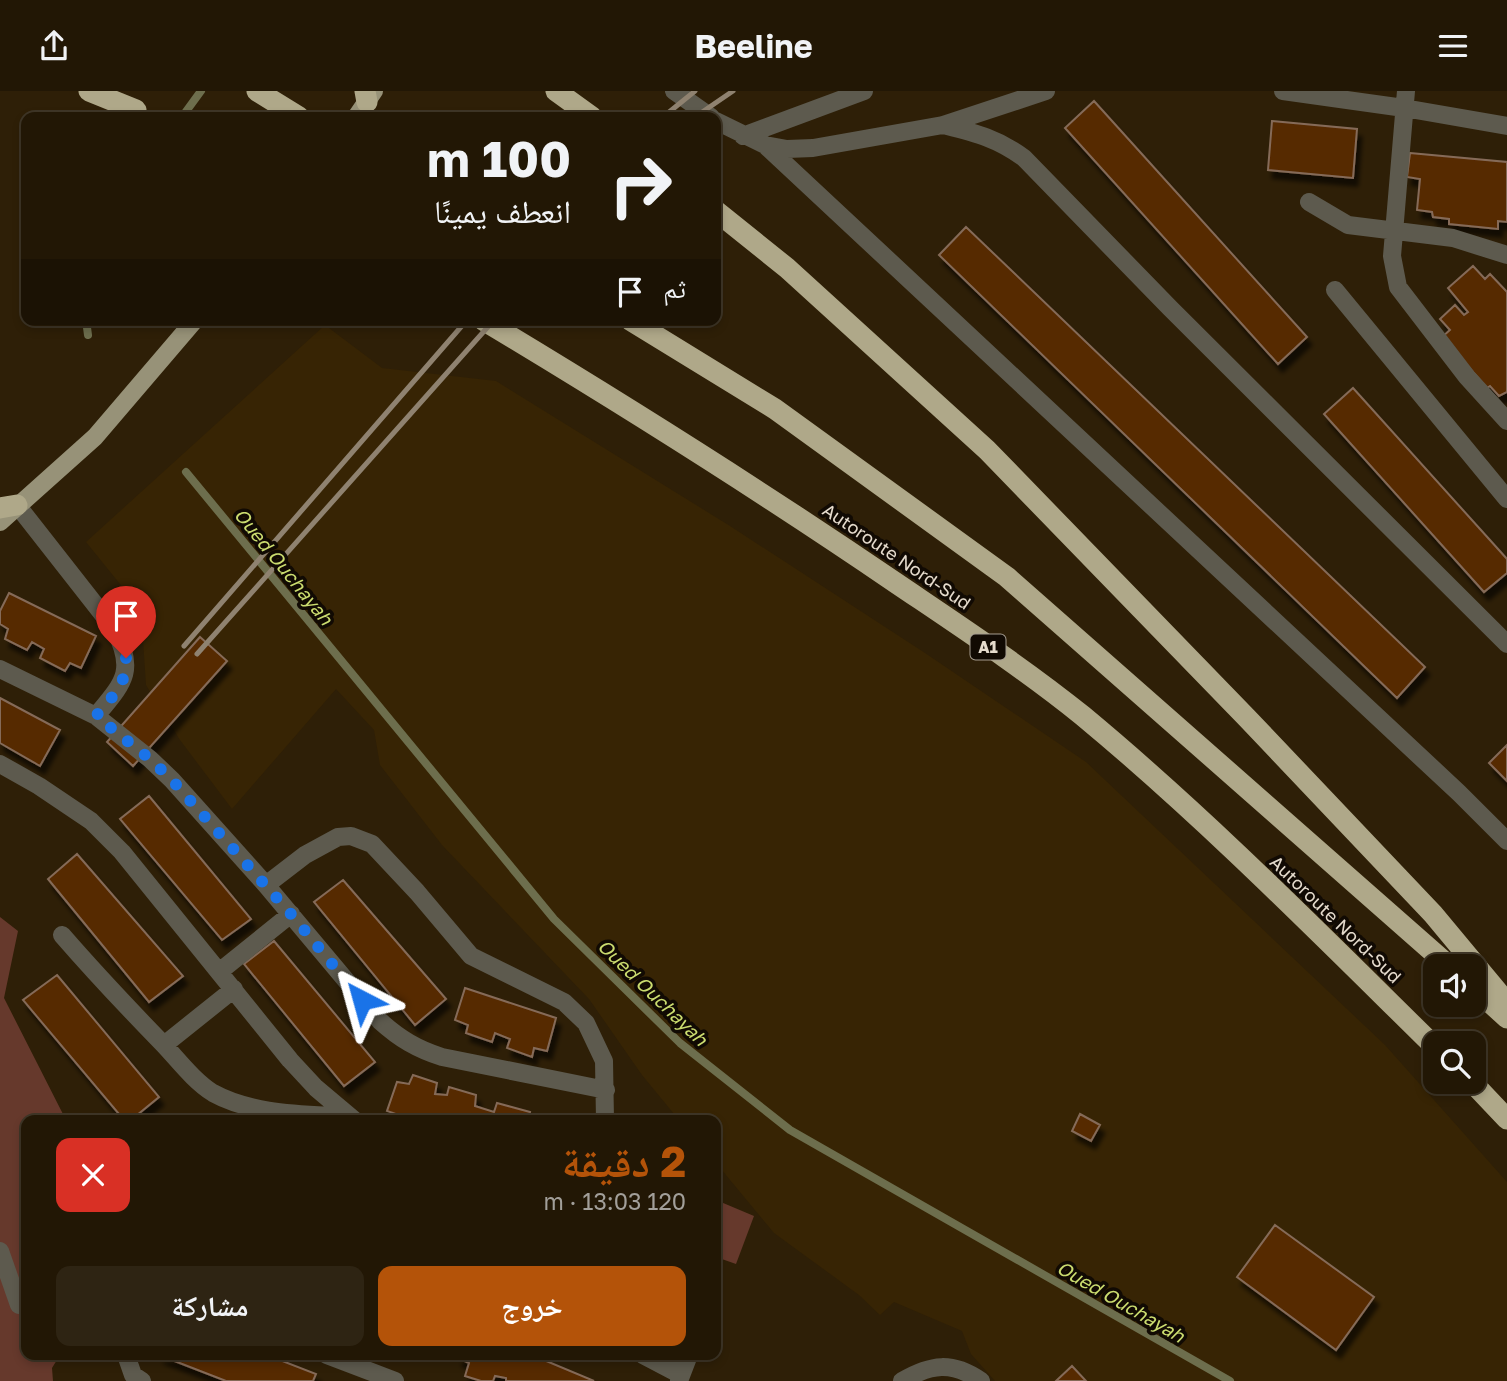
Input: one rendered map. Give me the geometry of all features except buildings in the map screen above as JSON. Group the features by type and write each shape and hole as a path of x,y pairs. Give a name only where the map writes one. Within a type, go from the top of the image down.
{"highway":[{"path":"89,91 140,112"},
{"path":"110,91 141,112"},
{"path":"257,91 291,112"},
{"path":"556,91 585,112"},
{"path":"721,215 787,268 987,450 1433,914 1507,1003"},
{"name":"Autoroute Nord-Sud","path":"493,326 656,425 833,540 963,629 1081,715 1231,847 1423,1035"},
{"name":"Autoroute Nord-Sud","path":"640,326 775,409 1007,577 1435,954"},
{"path":"1486,999 1507,1018"},
{"path":"1483,1094 1507,1119"}],"main road":[{"path":"0,522 9,507 95,437 190,326"}],"street":[{"path":"674,91 704,112"},
{"path":"743,136 864,91"},
{"path":"721,124 765,145 787,149 813,148 943,125 1046,91"},
{"path":"1283,91 1405,99 1507,125"},
{"path":"1405,99 1392,256 1398,287 1466,377 1507,421"},
{"path":"943,125 987,136 1024,158 1170,308 1507,644"},
{"path":"765,145 1507,841"},
{"path":"1309,202 1348,225 1453,238 1507,255"},
{"path":"1335,290 1507,499"},
{"path":"9,507 115,630 123,647 127,671 122,683 96,716"},
{"path":"0,669 96,716 150,759 266,885 380,1021 401,1040 422,1051 442,1057 606,1090"},
{"path":"0,764 91,821 122,852 290,1059 316,1088 348,1115"},
{"path":"266,885 305,855 338,837 351,836 372,844 471,956 564,1002 576,1012 595,1039 604,1061 605,1115"},
{"path":"219,972 291,914"},
{"path":"62,935 197,1081 214,1093 271,1111 317,1115"},
{"path":"164,1045 233,989"},
{"path":"0,1251 19,1305"},
{"path":"128,1360 133,1375 142,1381"},
{"path":"340,1360 396,1381"},
{"path":"651,1360 680,1378 686,1360"},
{"path":"909,1379 924,1369 935,1367 964,1370 981,1381"}],"shaded area":[{"path":"324,326 382,368 496,381 730,526 1086,762 1385,1045 1423,1088 1423,1094 1429,1094 1507,1182 1507,1381 995,1381 971,1354 962,1331 894,1302 880,1315 859,1295 774,1233 721,1169 721,1115 675,1115 642,1075 589,999 442,845 380,765 374,730 336,689 232,809 180,740 146,685 141,610 86,542"},
{"path":"0,917 18,931 4,998 63,1115 21,1115 21,1360 57,1360 52,1368 53,1381 0,1381"},
{"path":"721,1202 754,1216 736,1264 721,1259"}],"waterway":[{"name":"Oued Ouchayah","path":"186,112 201,91"},
{"name":"Oued Ouchayah","path":"87,326 88,335"},
{"name":"Oued Ouchayah","path":"186,472 554,919 680,1043 790,1130 1230,1381"}],"railway":[{"path":"669,112 695,91"},
{"path":"702,112 733,91"},
{"path":"184,646 462,326"},
{"path":"197,654 489,326"}],"route":[{"path":"126,658 127,671 122,683 96,716 172,780 291,914 362,1000"}]}
